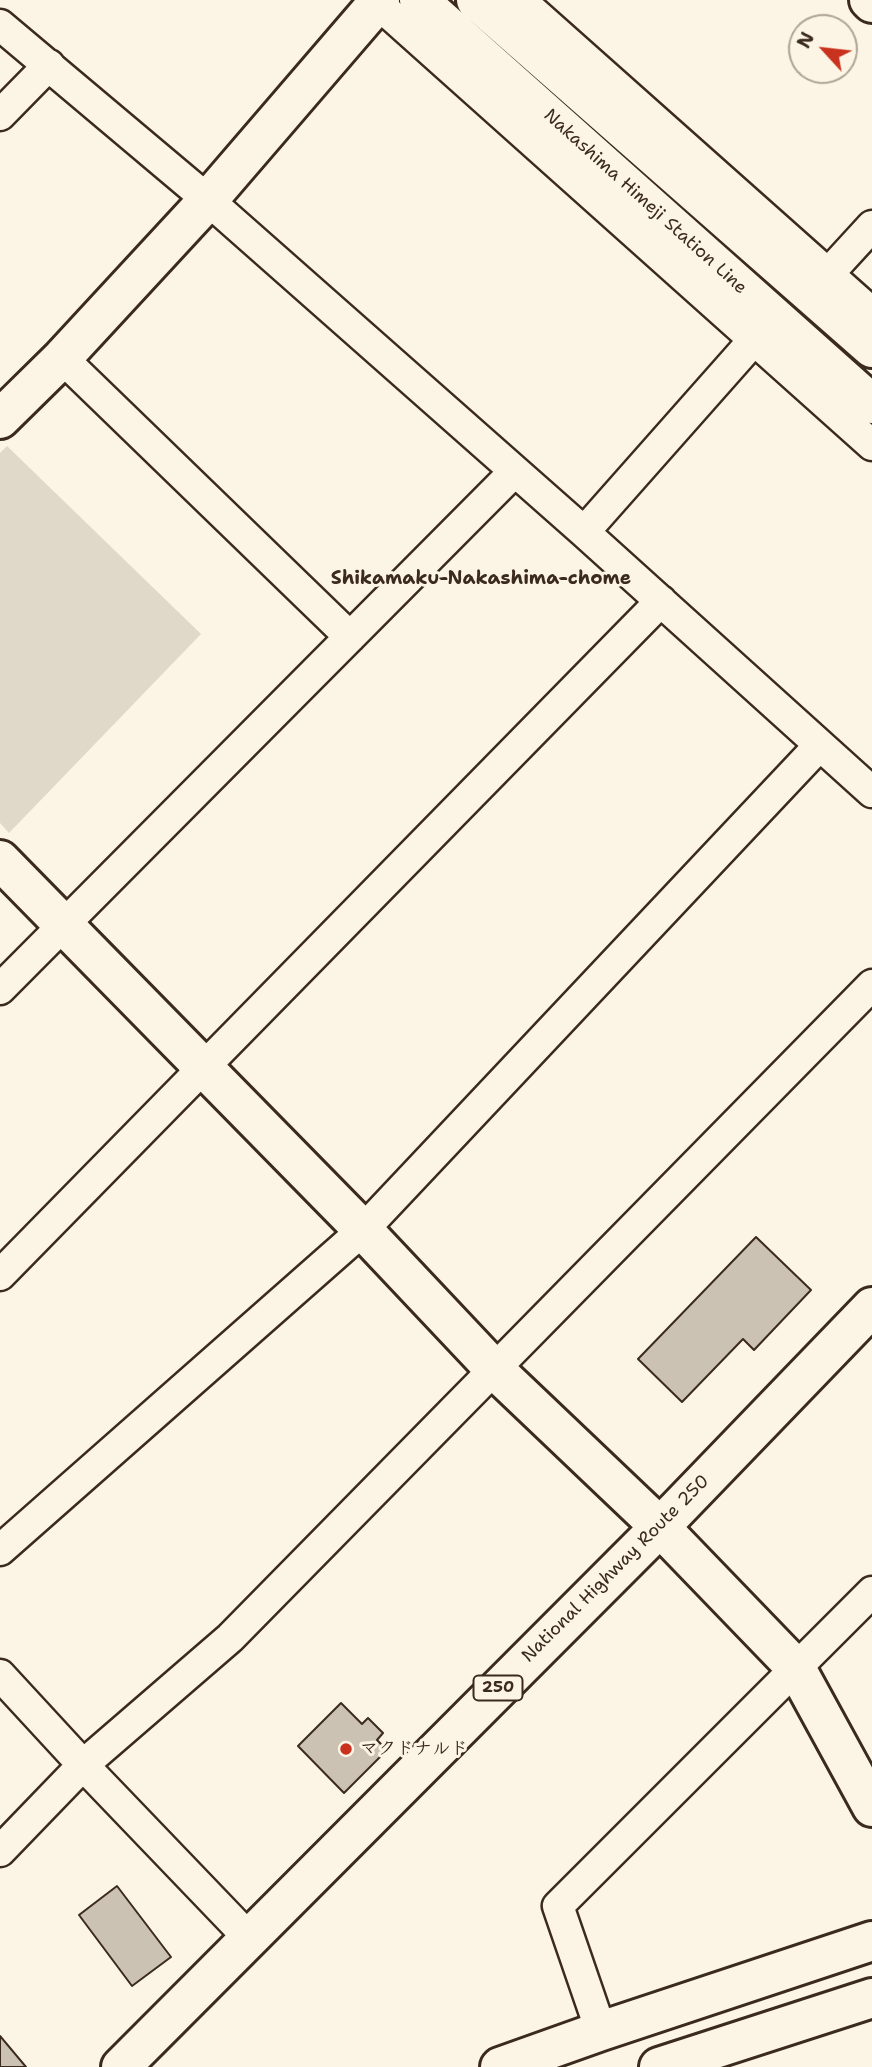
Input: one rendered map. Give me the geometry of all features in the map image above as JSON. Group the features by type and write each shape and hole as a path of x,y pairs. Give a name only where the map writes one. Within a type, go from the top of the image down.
{"main road":[{"name":"Nakashima Himeji Station Line","path":"419,0 872,404"},
{"path":"476,0 872,348"},
{"path":"0,419 62,358 208,200 377,1"},
{"path":"0,860 363,1230 494,1369 660,1527 796,1668 872,1804"},
{"name":"National Highway Route 250","path":"121,2067 660,1527 872,1307"},
{"path":"500,2067 872,1941"},
{"path":"659,2067 872,1998"}],"street":[{"path":"520,0 872,313"},
{"path":"377,1 872,445"},
{"path":"0,25 208,200 661,601 872,792"},
{"path":"0,115 49,65"},
{"path":"828,274 872,226"},
{"path":"584,533 753,341"},
{"path":"62,358 350,637"},
{"path":"0,989 514,472"},
{"path":"0,1275 661,601"},
{"path":"0,1550 363,1230 819,746"},
{"path":"0,1851 83,1765 230,1638 872,985"},
{"path":"601,2031 558,1906 872,1592"},
{"path":"0,1675 248,1937"}],"shaded area":[{"path":"7,446 201,634 9,833 0,823 0,453"}],"building":[{"path":"756,1237 811,1290 754,1350 743,1339 682,1402 638,1359"},
{"path":"341,1703 362,1724 368,1718 383,1733 377,1740 387,1750 344,1793 298,1746"},
{"path":"117,1886 171,1957 132,1986 79,1915"},
{"path":"0,2036 26,2067 0,2067"}],"place":[{"name":"マクドナルド","path":"346,1749"}],"district":[{"name":"Shikamaku-Nakashima-chome","path":"481,579"}]}
